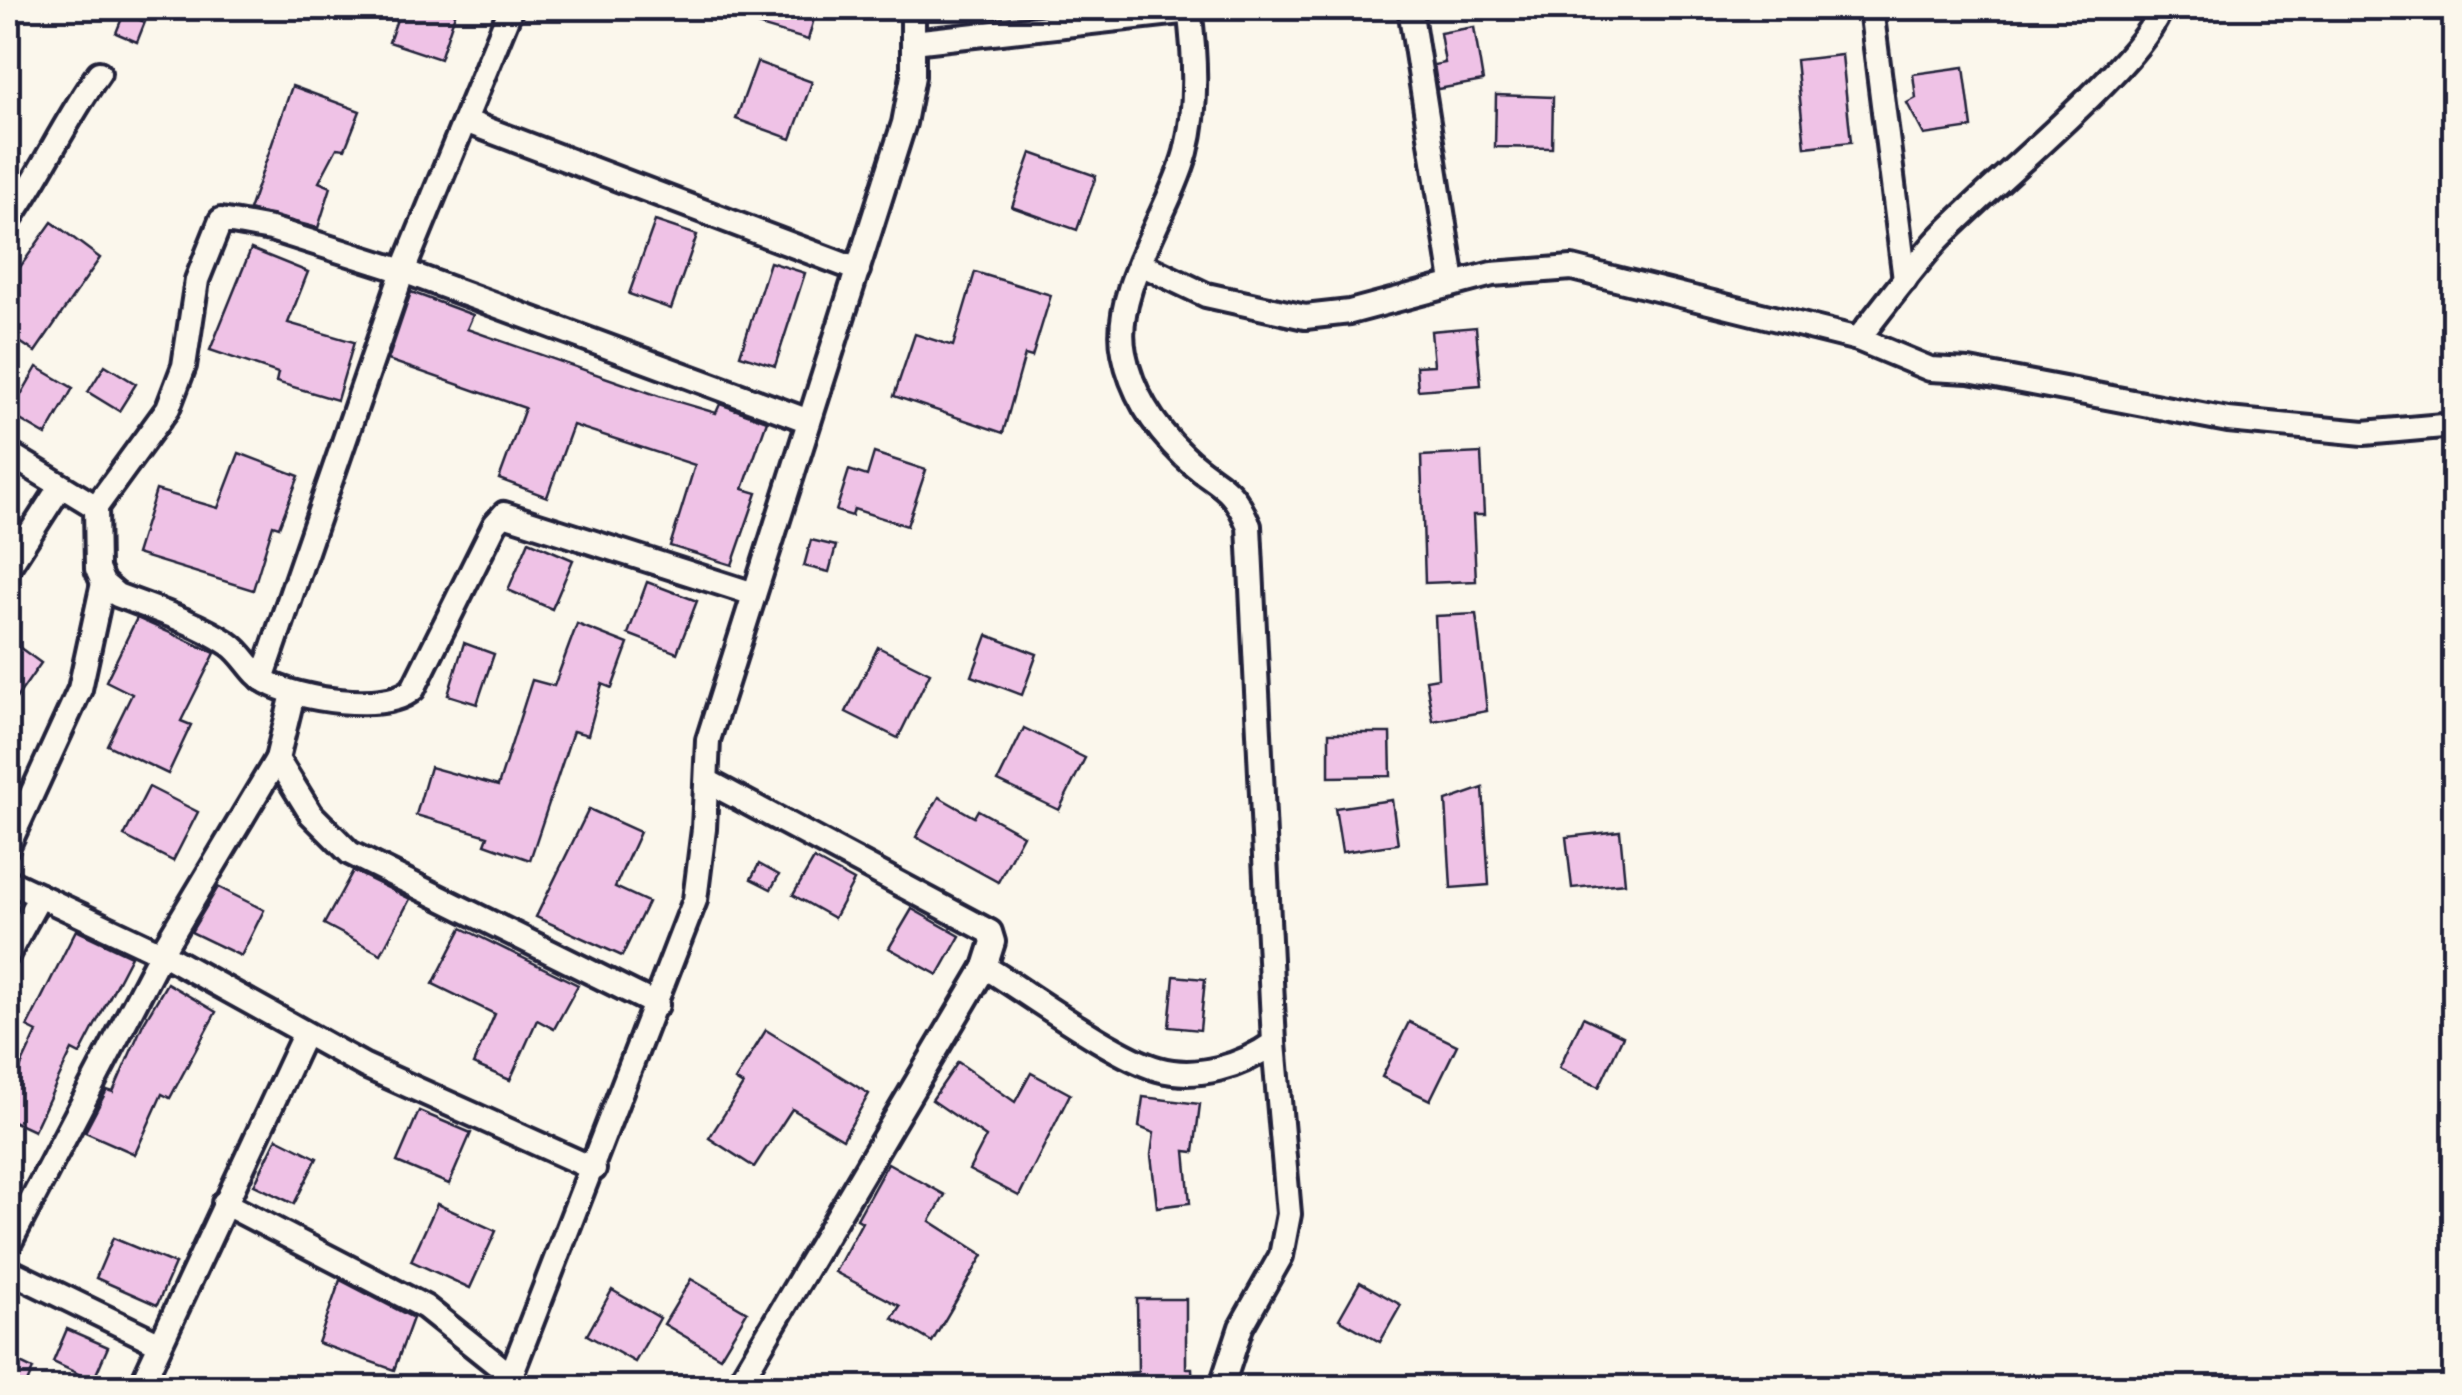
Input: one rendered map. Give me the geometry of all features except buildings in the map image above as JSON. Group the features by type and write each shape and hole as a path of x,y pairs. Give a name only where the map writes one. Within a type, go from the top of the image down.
{"street":[{"path":"262,680 403,271 511,8"},
{"path":"224,1203 398,1290 452,1325 508,1382 695,900 708,740 904,123 913,76 912,8"},
{"path":"1410,8 1453,282"},
{"path":"1871,8 1905,280"},
{"path":"1858,339 1936,242 2126,60 2157,22 2160,8"},
{"path":"913,42 1190,9 1194,84 1187,149 1126,301 1123,351 1145,414 1186,458 1236,494 1249,526 1274,1044 1288,1214 1281,1256 1242,1326 1222,1388"},
{"path":"8,221 34,184 60,127 100,72"},
{"path":"464,121 858,270"},
{"path":"754,594 504,514 495,524 413,689 403,698 370,704 294,694 262,680 229,644 117,595 103,583 97,569 96,506 168,408 184,366 197,280 222,220 270,229 403,271 809,422"},
{"path":"1141,264 1206,295 1305,317 1350,312 1453,282 1572,268 1858,339 1930,368 1970,371 2228,420 2364,433 2454,425"},
{"path":"8,453 96,506"},
{"path":"8,568 60,486"},
{"path":"8,846 80,689 103,583"},
{"path":"8,1246 160,952 277,759 294,694"},
{"path":"277,759 311,814 350,853 657,1005"},
{"path":"707,782 990,932 993,942 985,967 736,1388"},
{"path":"8,880 160,952 304,1035 594,1168"},
{"path":"8,954 40,896"},
{"path":"985,967 1157,1069 1198,1072 1252,1059 1274,1044"},
{"path":"140,1388 304,1035"},
{"path":"8,1270 158,1343"}]}
